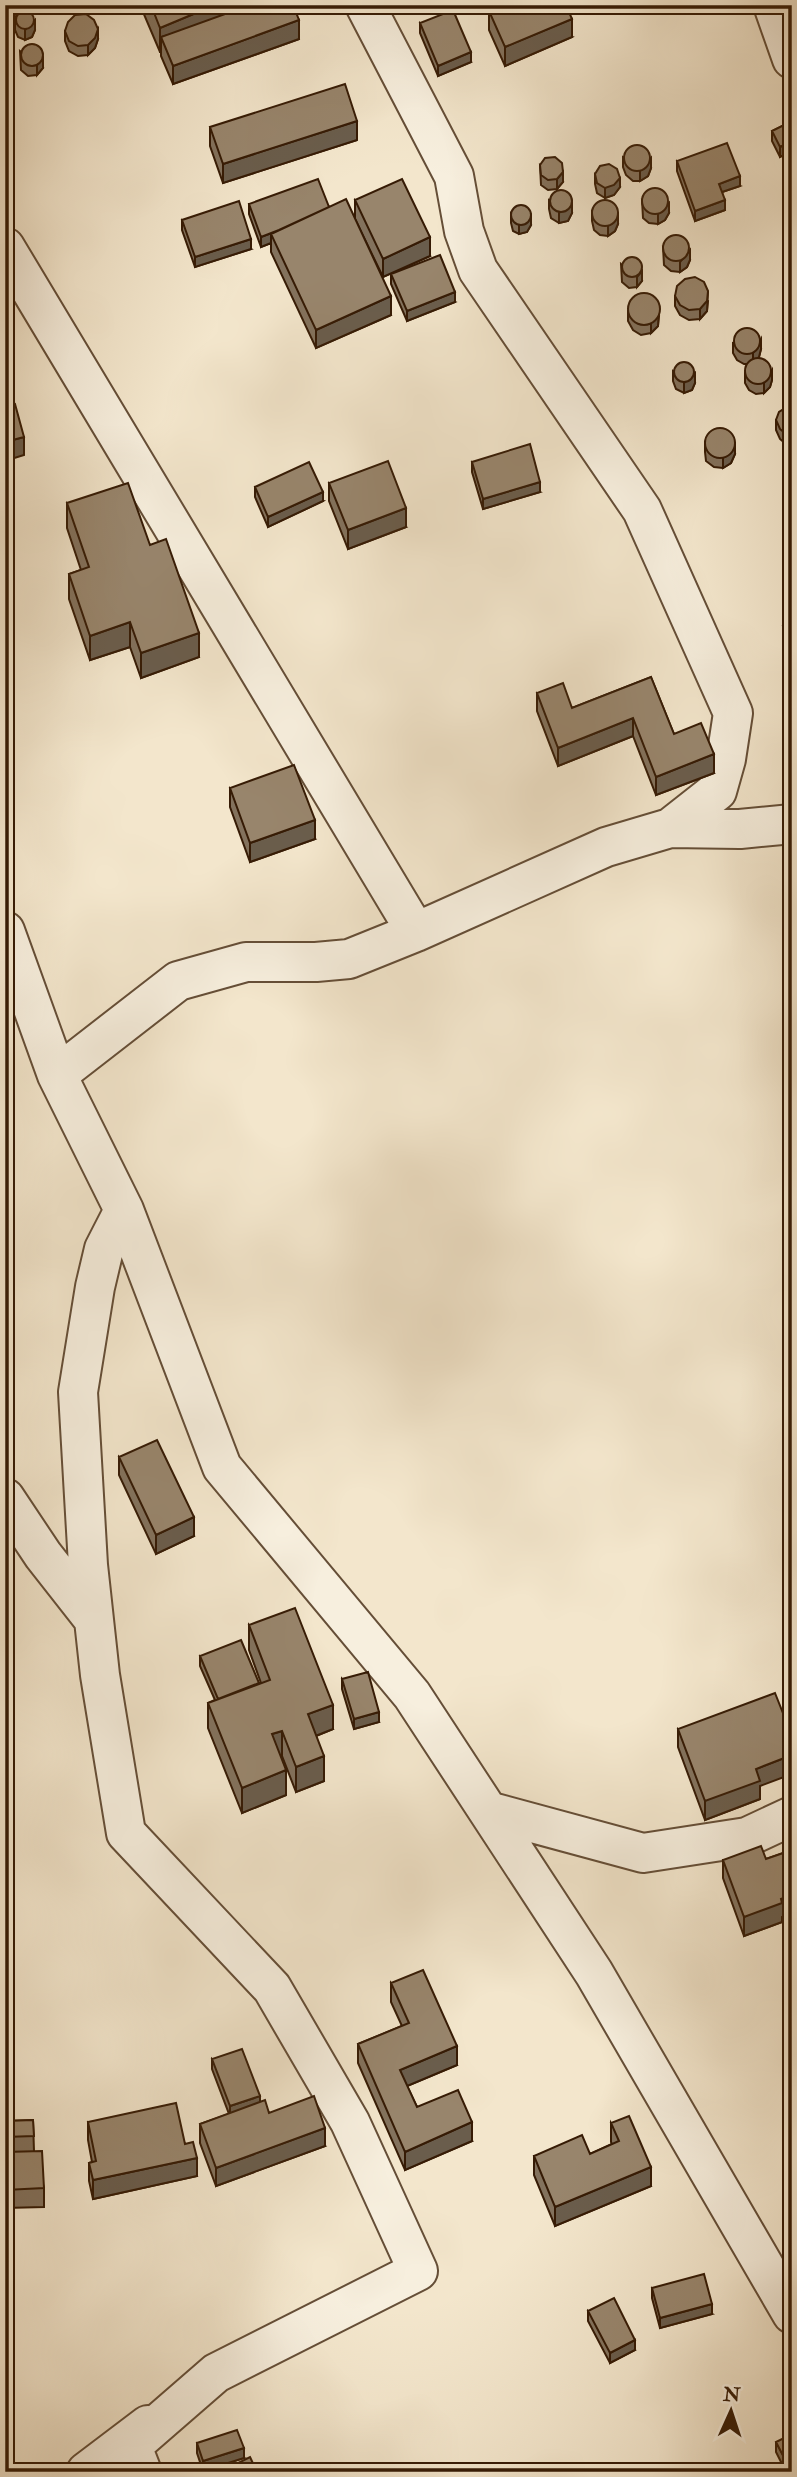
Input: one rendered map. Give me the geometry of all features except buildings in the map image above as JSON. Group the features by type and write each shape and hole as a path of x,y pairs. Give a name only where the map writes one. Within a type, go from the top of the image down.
{"street":[{"path":"365,5 454,176 464,231 478,270 642,510 733,713 726,759 717,791 670,828"},
{"path":"773,5 792,60"},
{"path":"5,247 416,932"},
{"path":"57,1075 178,981 246,962 349,959 606,848 670,828 740,829 792,824"},
{"path":"5,931 57,1075 124,1210 222,1467 412,1695 594,1973 792,2314"},
{"path":"86,2472 216,2373 418,2272 350,2122 272,1988 126,1833 100,1675 88,1565 78,1392 104,1249 124,1210"},
{"path":"5,1498 43,1555 94,1620"},
{"path":"488,1811 643,1853 747,1837 792,1815"},
{"path":"142,2472 132,2446 216,2373"}]}
